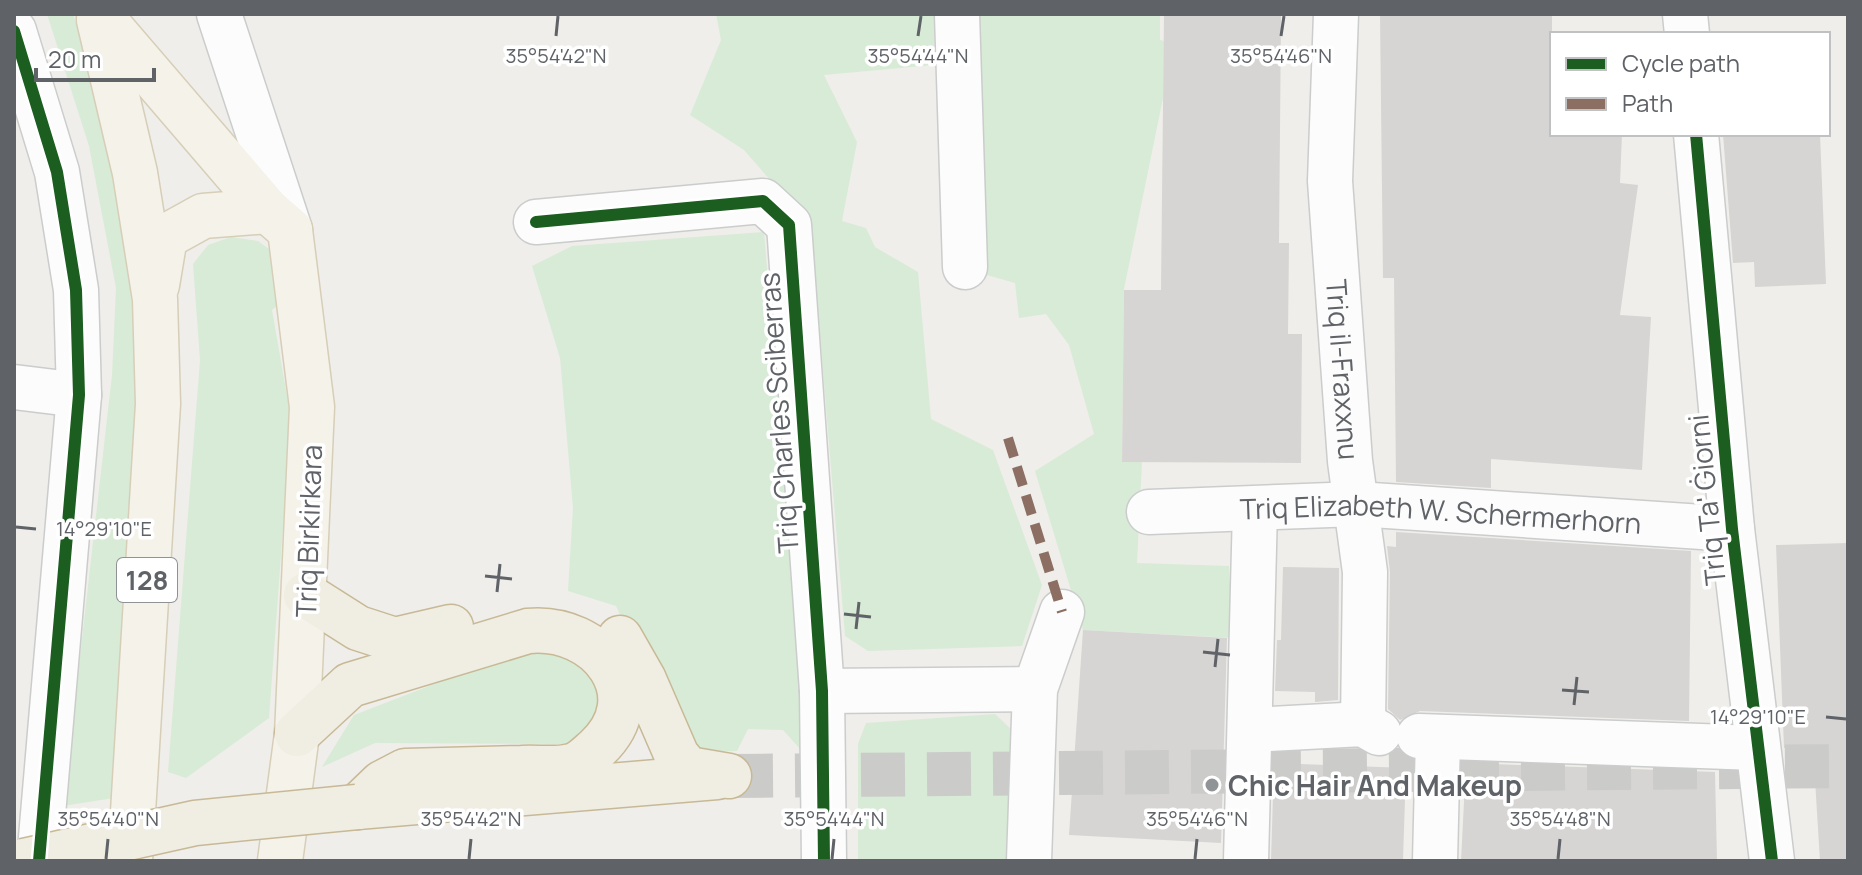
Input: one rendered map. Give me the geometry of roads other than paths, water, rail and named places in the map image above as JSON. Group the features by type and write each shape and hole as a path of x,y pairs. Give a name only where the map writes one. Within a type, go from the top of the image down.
{"highway":[{"path":"24,861 195,823 729,776 688,769 677,756 621,639 597,618 533,607 395,640 358,628 306,595"},
{"path":"297,734 350,685 528,631 556,630 579,638 606,662 617,686 617,719 604,742 585,759 572,766 405,771 382,783 357,807"}],"main road":[{"name":"128","path":"98,14 279,220"},
{"name":"128","path":"98,14 135,173 155,299 158,404 130,861"},
{"name":"128","path":"155,299 165,237 203,216 279,220"},
{"name":"Triq Birkirkara","path":"279,220 312,407 306,595 297,734 280,861"}],"street":[{"path":"219,14 279,220"},
{"path":"957,14 965,267"},
{"name":"Triq il-Fraxxnu","path":"1336,14 1330,181 1350,461 1365,572 1400,732 1435,861"},
{"path":"17,47 57,172 76,290 79,395 39,861"},
{"name":"Triq Ta' Ġiorni","path":"1696,136 1732,529 1772,861"},
{"name":"Triq Charles Sciberras","path":"536,222 763,201 789,225 822,691 824,861"},
{"path":"14,387 79,395"},
{"name":"Triq Elizabeth W. Schermerhorn","path":"1149,512 1357,504 1732,529"},
{"path":"1246,861 1255,509"},
{"path":"1029,861 1035,689 1062,612"},
{"path":"822,691 1035,689"},
{"path":"1251,730 1400,732 1757,748"}],"tunnel":[{"path":"729,776 1848,766"}],"place":[{"name":"Chic Hair And Makeup","path":"1212,785"}]}
